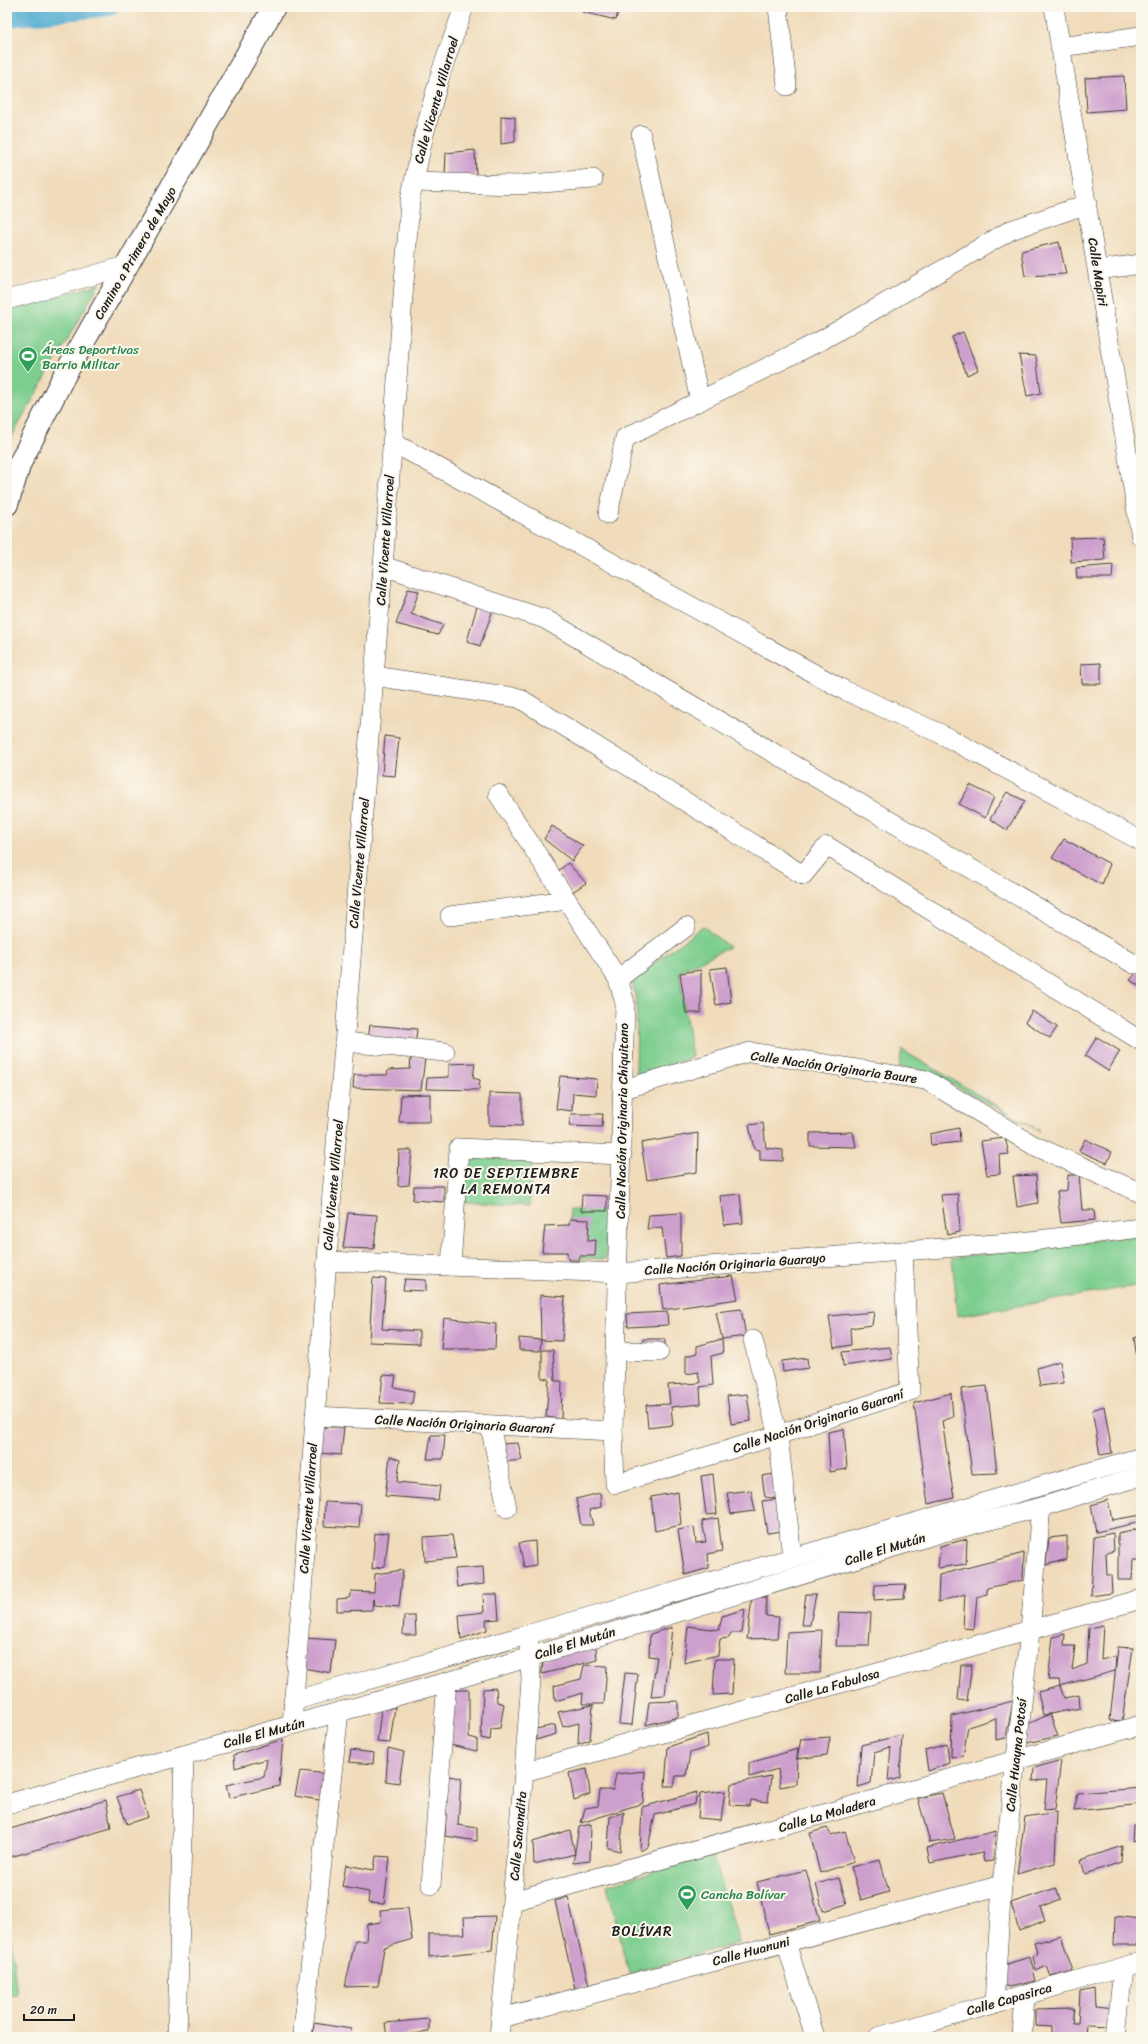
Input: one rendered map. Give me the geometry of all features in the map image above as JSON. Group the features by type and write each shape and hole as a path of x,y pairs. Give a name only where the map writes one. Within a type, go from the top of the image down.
{"main road":[{"name":"Camino a Primero de Mayo","path":"7,504 20,462 64,376 129,265 274,7"}],"street":[{"name":"Calle Vicente Villarroel","path":"292,1725 327,1261 383,566 410,200 424,134 441,72 464,7"},
{"path":"778,7 787,86"},
{"name":"Calle Mapiri","path":"1054,7 1098,270 1137,486 1141,537"},
{"path":"1060,47 1141,36"},
{"path":"641,135 700,401"},
{"path":"414,182 517,184 593,179"},
{"path":"608,514 625,438 822,340 1011,230 1087,204"},
{"path":"1098,270 1141,264"},
{"path":"7,300 129,265"},
{"path":"392,442 844,690 939,732 1141,841"},
{"path":"383,566 545,619 1134,964 1141,962"},
{"path":"374,676 519,698 803,875 827,846 1141,1041"},
{"name":"Calle Nación Originaria Chiquitano","path":"498,794 618,980 625,1003 624,1089 613,1431 615,1484"},
{"path":"450,916 567,900"},
{"path":"618,980 686,927"},
{"path":"345,1042 445,1052"},
{"name":"Calle Nación Originaria Baure","path":"624,1089 750,1052 926,1080 1033,1145 1141,1193"},
{"path":"451,1266 459,1148 622,1155"},
{"name":"Calle Nación Originaria Guarayo","path":"327,1261 618,1273 1021,1242 1141,1228"},
{"name":"Calle Nación Originaria Guaraní","path":"615,1484 778,1435 910,1391 903,1251"},
{"path":"753,1340 778,1435 792,1557"},
{"path":"616,1351 659,1352"},
{"name":"Calle Nación Originaria Guaraní","path":"315,1416 613,1431"},
{"path":"490,1425 507,1508"},
{"name":"Calle El Mutún","path":"293,1701 530,1634 792,1557 1034,1490 1141,1457"},
{"name":"Calle El Mutún","path":"7,1804 447,1682 936,1534 1041,1507 1141,1476"},
{"name":"Calle Huayna Potosí","path":"994,2003 1002,1885 1030,1631 1041,1507"},
{"name":"Calle La Fabulosa","path":"524,1772 1141,1599"},
{"name":"Calle Sanandita","path":"499,2037 513,1902 524,1772 531,1680 529,1656 530,1634"},
{"path":"431,1885 447,1682"},
{"path":"303,2030 339,1712"},
{"name":"Calle La Moladera","path":"513,1902 1141,1725"},
{"path":"177,2037 184,1755"},
{"name":"Calle Huanuni","path":"501,2018 1002,1885"},
{"path":"786,1942 815,2037"},
{"path":"1116,2037 1132,1965"},
{"name":"Calle Capasirca","path":"878,2037 1132,1965"},
{"path":"1022,2037 1025,1995"}],"green space":[{"name":"Áreas Deportivas Barrio Militar","path":"99,284 12,436 7,456 7,311"},
{"path":"703,926 729,947 679,972 692,1057 636,1076 637,1007 632,980"},
{"path":"902,1050 1040,1131 927,1071 899,1067"},
{"path":"466,1157 532,1160 530,1206 464,1202"},
{"path":"570,1209 608,1211 606,1259 569,1258"},
{"path":"1141,1235 1141,1285 958,1316 952,1258"},
{"path":"712,1854 739,1942 629,1974 607,1885"},
{"path":"8,1913 17,1995 7,1996 7,1914"}],"building":[{"path":"583,7 619,7 616,20 582,12"},
{"path":"1124,76 1126,109 1087,112 1085,78"},
{"path":"501,116 515,117 515,142 501,144"},
{"path":"475,150 476,175 445,176 446,153"},
{"path":"1059,242 1066,274 1025,276 1021,251"},
{"path":"963,332 978,370 967,375 952,337"},
{"path":"1019,355 1036,356 1041,393 1027,396"},
{"path":"1103,537 1105,560 1071,562 1070,538"},
{"path":"1113,565 1112,578 1077,578 1076,568"},
{"path":"408,589 419,591 411,614 443,625 438,635 396,624"},
{"path":"478,603 494,607 480,646 467,641"},
{"path":"1101,663 1101,684 1082,684 1081,664"},
{"path":"385,736 399,738 395,776 382,775"},
{"path":"970,785 994,797 985,818 959,804"},
{"path":"1007,792 1025,801 1007,830 990,819"},
{"path":"552,826 583,846 572,861 544,839"},
{"path":"1064,839 1110,864 1102,885 1052,858"},
{"path":"568,863 586,883 572,892 558,871"},
{"path":"727,967 731,1002 716,1005 710,969"},
{"path":"701,970 701,1013 686,1013 680,973"},
{"path":"1138,971 1141,972 1141,987 1130,980"},
{"path":"1032,1011 1057,1027 1050,1038 1025,1022"},
{"path":"370,1025 417,1029 415,1045 368,1041"},
{"path":"1097,1037 1120,1051 1108,1071 1085,1056"},
{"path":"411,1057 425,1058 421,1090 353,1088 354,1075 387,1075 388,1070 410,1069"},
{"path":"475,1063 473,1078 480,1080 479,1090 426,1089 427,1078 449,1077 449,1064"},
{"path":"560,1076 597,1079 596,1095 573,1093 572,1111 556,1109"},
{"path":"489,1093 522,1094 522,1126 489,1125"},
{"path":"430,1094 430,1122 399,1122 401,1095"},
{"path":"571,1114 603,1114 602,1127 569,1126"},
{"path":"763,1123 766,1148 783,1150 783,1161 760,1160 760,1150 754,1149 749,1125"},
{"path":"959,1128 960,1142 931,1145 930,1134"},
{"path":"853,1132 856,1147 810,1146 810,1133"},
{"path":"698,1133 697,1172 647,1180 641,1143"},
{"path":"1005,1138 1009,1154 999,1155 1000,1174 987,1175 981,1141"},
{"path":"1085,1139 1112,1152 1107,1163 1079,1151"},
{"path":"399,1150 412,1150 409,1185 398,1186"},
{"path":"1036,1175 1038,1203 1017,1207 1013,1176"},
{"path":"1068,1175 1079,1175 1082,1210 1094,1210 1095,1220 1061,1223 1057,1192 1067,1190"},
{"path":"414,1186 444,1186 444,1202 413,1200"},
{"path":"740,1194 743,1223 724,1225 720,1196"},
{"path":"958,1194 960,1232 947,1235 941,1195"},
{"path":"582,1195 607,1196 607,1211 581,1211"},
{"path":"348,1213 377,1215 374,1249 343,1248"},
{"path":"681,1213 681,1256 666,1258 662,1228 647,1229 649,1215"},
{"path":"570,1219 589,1220 588,1241 596,1240 595,1256 580,1256 579,1260 568,1260 567,1252 542,1252 545,1226 569,1225"},
{"path":"733,1276 738,1299 663,1310 660,1285"},
{"path":"373,1278 386,1279 382,1329 419,1331 419,1344 369,1342"},
{"path":"405,1279 426,1280 426,1291 403,1290"},
{"path":"540,1295 565,1297 562,1341 541,1340"},
{"path":"741,1309 746,1336 722,1339 716,1312"},
{"path":"667,1312 668,1325 628,1327 627,1314"},
{"path":"874,1312 872,1325 850,1328 851,1345 834,1348 829,1316"},
{"path":"444,1318 496,1324 495,1349 441,1349"},
{"path":"1141,1336 1141,1379 1140,1379 1134,1338"},
{"path":"519,1338 541,1340 540,1351 519,1350"},
{"path":"643,1339 665,1339 665,1350 642,1349"},
{"path":"722,1339 723,1353 711,1356 713,1385 700,1387 701,1404 671,1407 673,1425 648,1428 646,1405 670,1404 668,1385 700,1383 698,1372 686,1374 686,1356 697,1353 697,1346"},
{"path":"890,1347 892,1359 843,1366 842,1352"},
{"path":"542,1350 553,1350 555,1381 562,1381 561,1419 546,1417 549,1379 542,1378"},
{"path":"807,1358 808,1368 783,1372 782,1361"},
{"path":"1060,1361 1064,1383 1040,1386 1037,1368"},
{"path":"383,1375 396,1376 394,1387 414,1391 412,1404 380,1403"},
{"path":"987,1386 997,1473 972,1474 961,1389"},
{"path":"951,1393 953,1417 942,1421 954,1498 928,1504 914,1403"},
{"path":"747,1394 751,1421 731,1424 727,1396"},
{"path":"1104,1406 1112,1453 1100,1455 1092,1410"},
{"path":"322,1427 344,1427 341,1455 320,1453"},
{"path":"844,1429 847,1469 830,1472 828,1432"},
{"path":"431,1435 445,1435 443,1459 427,1459"},
{"path":"518,1443 522,1460 503,1462 500,1444"},
{"path":"390,1456 400,1460 397,1482 440,1486 438,1500 385,1496"},
{"path":"713,1474 717,1514 706,1515 701,1476"},
{"path":"774,1474 779,1499 765,1497 762,1476"},
{"path":"751,1490 755,1511 731,1514 727,1493"},
{"path":"678,1492 681,1525 655,1531 651,1497"},
{"path":"600,1493 601,1507 589,1510 593,1525 581,1525 576,1499"},
{"path":"779,1499 783,1531 767,1533 762,1501"},
{"path":"1108,1500 1112,1520 1141,1515 1141,1522 1096,1532 1091,1505"},
{"path":"325,1502 361,1504 359,1528 324,1526"},
{"path":"718,1518 722,1551 708,1554 709,1568 685,1575 678,1530 694,1527 696,1543 706,1542 702,1521"},
{"path":"1141,1528 1141,1560 1133,1560 1132,1580 1118,1580 1118,1533"},
{"path":"389,1532 385,1566 372,1569 375,1534"},
{"path":"1113,1533 1114,1551 1106,1553 1107,1575 1111,1575 1112,1593 1091,1596 1094,1537"},
{"path":"452,1535 456,1558 425,1561 424,1537"},
{"path":"1067,1536 1067,1559 1046,1565 1049,1538"},
{"path":"967,1539 966,1564 938,1568 940,1546"},
{"path":"535,1541 536,1565 524,1567 519,1543"},
{"path":"1024,1553 1023,1580 987,1588 987,1594 977,1597 974,1629 963,1628 965,1594 938,1602 939,1575"},
{"path":"483,1567 484,1584 457,1587 455,1569"},
{"path":"403,1570 399,1607 374,1605 373,1599 372,1610 337,1611 337,1599 349,1598 351,1591 374,1592 375,1574"},
{"path":"906,1584 904,1598 874,1600 875,1585"},
{"path":"483,1594 497,1594 499,1619 486,1620 487,1630 461,1639 459,1615 484,1612"},
{"path":"806,1594 816,1594 810,1625 802,1625"},
{"path":"766,1597 766,1616 779,1617 777,1638 747,1639 752,1598"},
{"path":"745,1609 742,1633 731,1633 729,1638 720,1639 718,1655 684,1663 688,1626 719,1630 722,1616"},
{"path":"839,1612 871,1613 869,1646 836,1646"},
{"path":"404,1616 415,1616 416,1635 403,1635"},
{"path":"1103,1625 1101,1660 1116,1656 1115,1671 1060,1686 1059,1680 1048,1680 1053,1637 1065,1634 1064,1646 1075,1646 1072,1670 1087,1664 1089,1628"},
{"path":"672,1627 665,1695 651,1696 657,1657 649,1656 650,1634"},
{"path":"822,1630 820,1673 785,1673 787,1632"},
{"path":"305,1638 335,1640 331,1673 303,1668"},
{"path":"596,1647 597,1660 542,1674 543,1659"},
{"path":"1118,1647 1133,1648 1122,1721 1110,1720"},
{"path":"715,1659 734,1659 732,1694 713,1695"},
{"path":"584,1665 607,1666 604,1704 582,1704 583,1693 555,1701 554,1686 581,1679"},
{"path":"961,1665 972,1665 967,1701 958,1700"},
{"path":"625,1673 638,1674 632,1725 619,1724"},
{"path":"1060,1686 1064,1698 1079,1695 1080,1708 1043,1715 1038,1692"},
{"path":"496,1688 497,1702 504,1704 500,1728 491,1729 490,1740 481,1738 483,1689"},
{"path":"453,1690 469,1690 469,1737 477,1739 477,1751 450,1745"},
{"path":"678,1701 678,1717 646,1725 649,1702"},
{"path":"1013,1701 1006,1738 996,1740 996,1718 968,1727 963,1756 951,1757 952,1716"},
{"path":"593,1705 590,1740 578,1744 579,1723 563,1727 558,1712"},
{"path":"395,1707 390,1743 377,1742 381,1710"},
{"path":"1050,1714 1058,1736 1027,1743 1026,1725"},
{"path":"555,1725 556,1734 536,1740 536,1729"},
{"path":"707,1734 708,1747 690,1753 686,1776 676,1776 674,1786 665,1786 668,1747"},
{"path":"902,1735 900,1778 888,1781 891,1747 874,1752 871,1783 858,1787 861,1745"},
{"path":"830,1737 827,1755 797,1759 801,1739"},
{"path":"283,1739 279,1786 229,1798 226,1785 264,1777 267,1759 235,1768 234,1755"},
{"path":"947,1744 949,1763 928,1771 925,1750"},
{"path":"388,1748 404,1752 399,1783 386,1781"},
{"path":"798,1749 796,1784 780,1787 778,1769 749,1777 749,1763"},
{"path":"351,1750 374,1753 373,1764 349,1762"},
{"path":"1061,1760 1055,1809 1044,1810 1047,1780 1033,1781 1034,1768"},
{"path":"587,1769 590,1794 574,1800 569,1773"},
{"path":"300,1771 328,1774 325,1801 295,1796"},
{"path":"645,1771 643,1803 581,1823 585,1808 598,1806 600,1790 613,1790 616,1774"},
{"path":"448,1776 461,1778 458,1825 477,1828 477,1841 445,1836"},
{"path":"771,1776 768,1802 750,1800 749,1806 729,1805 731,1784"},
{"path":"1141,1788 1141,1803 1074,1811 1078,1793"},
{"path":"139,1790 148,1817 127,1824 117,1797"},
{"path":"725,1791 721,1820 698,1818 700,1794"},
{"path":"697,1792 695,1804 655,1815 648,1847 640,1851 642,1807"},
{"path":"942,1793 955,1839 930,1843 918,1798"},
{"path":"106,1800 111,1828 7,1858 7,1830"},
{"path":"624,1812 620,1851 608,1848 610,1817"},
{"path":"1057,1812 1055,1863 1017,1874 1025,1817"},
{"path":"591,1824 590,1861 573,1863 579,1827"},
{"path":"1141,1824 1141,1839 1132,1841 1133,1826"},
{"path":"827,1828 831,1835 845,1831 854,1862 820,1873 810,1833"},
{"path":"570,1830 575,1854 534,1864 533,1842"},
{"path":"996,1831 993,1861 984,1862 982,1852 930,1863 927,1848"},
{"path":"1122,1846 1121,1862 1085,1874 1081,1860"},
{"path":"376,1856 390,1857 384,1904 368,1903 369,1892 342,1887 346,1865 374,1870"},
{"path":"880,1860 889,1892 861,1900 851,1867"},
{"path":"806,1870 820,1921 769,1934 757,1882"},
{"path":"839,1878 847,1904 823,1911 816,1884"},
{"path":"1056,1888 1060,1899 1040,1907 1045,1920 1019,1931 1011,1903"},
{"path":"568,1897 589,1986 575,1989 555,1901"},
{"path":"408,1908 412,1939 384,1948 378,1986 345,1987 355,1941 366,1941 367,1924 381,1922 380,1910"},
{"path":"495,1916 492,1950 429,1957 429,1934 465,1934 464,1917"},
{"path":"1115,1916 1141,1919 1139,1946 1114,1946"},
{"path":"1061,1936 1073,1971 1051,1977 1047,1966 1036,1971 1033,1957 1037,1953 1034,1943"},
{"path":"1030,1957 1036,1981 1009,1987 1002,1984 1003,1965"},
{"path":"1094,1989 1095,2006 1115,2008 1113,2025 1087,2024 1086,2037 1051,2037 1051,2027 1035,2026 1035,2009 1074,2008 1072,2023 1078,2023 1080,1992"},
{"path":"429,2019 429,2032 387,2037 385,2023"},
{"path":"314,2023 351,2029 350,2037 313,2037"}],"waterway":[{"path":"7,18 110,7"}],"place":[{"name":"Áreas Deportivas Barrio Militar","path":"28,373"},
{"name":"Cancha Bolívar","path":"687,1911"}],"district":[{"name":"1RO DE SEPTIEMBRE LA REMONTA","path":"506,1182"},
{"name":"BOLÍVAR","path":"642,1931"}]}
